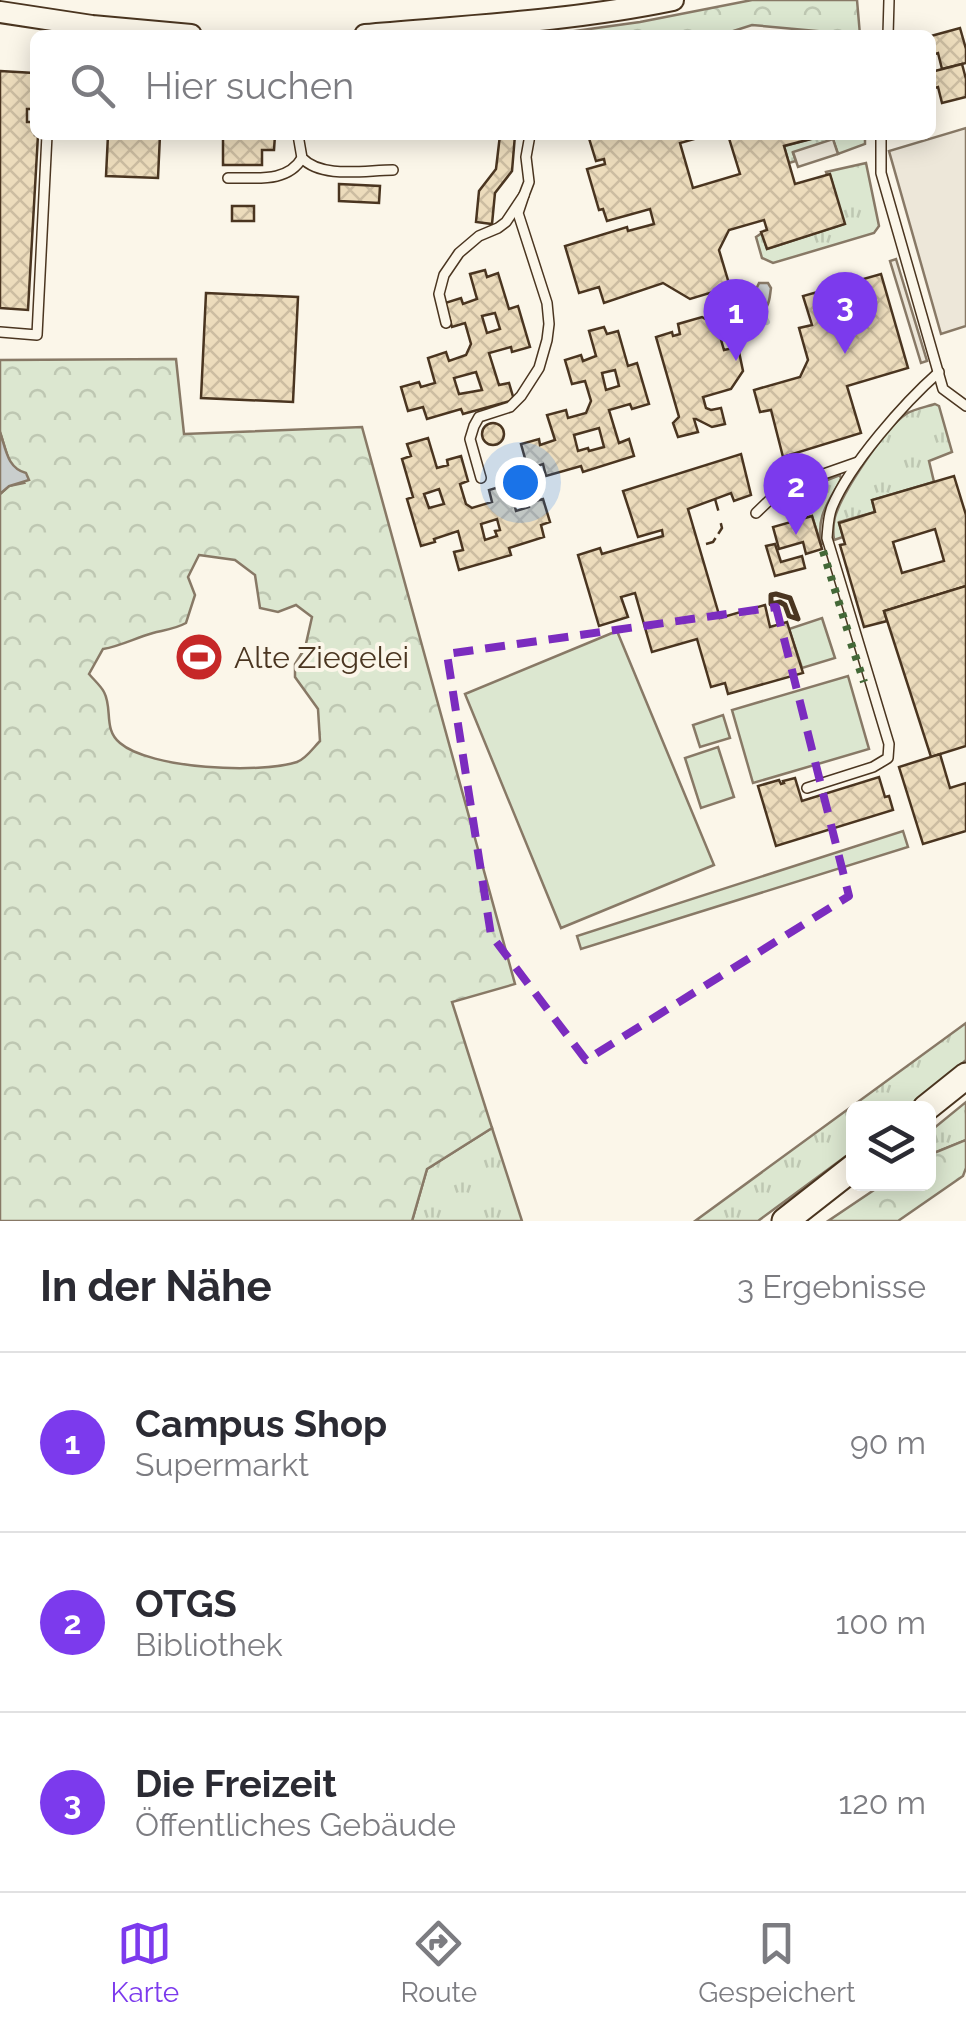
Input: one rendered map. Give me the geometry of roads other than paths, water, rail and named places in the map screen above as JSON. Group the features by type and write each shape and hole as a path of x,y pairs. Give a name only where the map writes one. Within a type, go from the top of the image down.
{"main road":[{"path":"935,1101 966,1076"},
{"path":"785,1221 846,1173"}],"street":[{"path":"426,30 634,8 673,0"},
{"path":"0,12 53,28 136,30"}],"lane":[{"path":"888,30 889,0"},
{"path":"0,332 37,335 47,140"},
{"path":"299,140 307,164 328,171 393,170"},
{"path":"481,478 470,439 474,426 479,418 510,408 521,396 539,368 547,340 547,302 518,213 529,182 526,157 529,140"},
{"path":"880,140 881,173 943,390 966,406"},
{"path":"228,178 284,175 298,166 302,158"},
{"path":"446,324 439,294 444,275 459,252 506,222 524,195"},
{"path":"807,788 888,758 890,750 828,538 831,509 860,461 912,396 939,372"},
{"path":"756,513 781,489 860,461"}],"waterway":[{"path":"761,312 767,322"}],"place":[{"name":"Die Freizeit","path":"845,354"},
{"name":"Campus Shop","path":"736,361"},
{"name":"OTGS","path":"796,535"},
{"name":"Alte Ziegelei","path":"199,657"}]}
